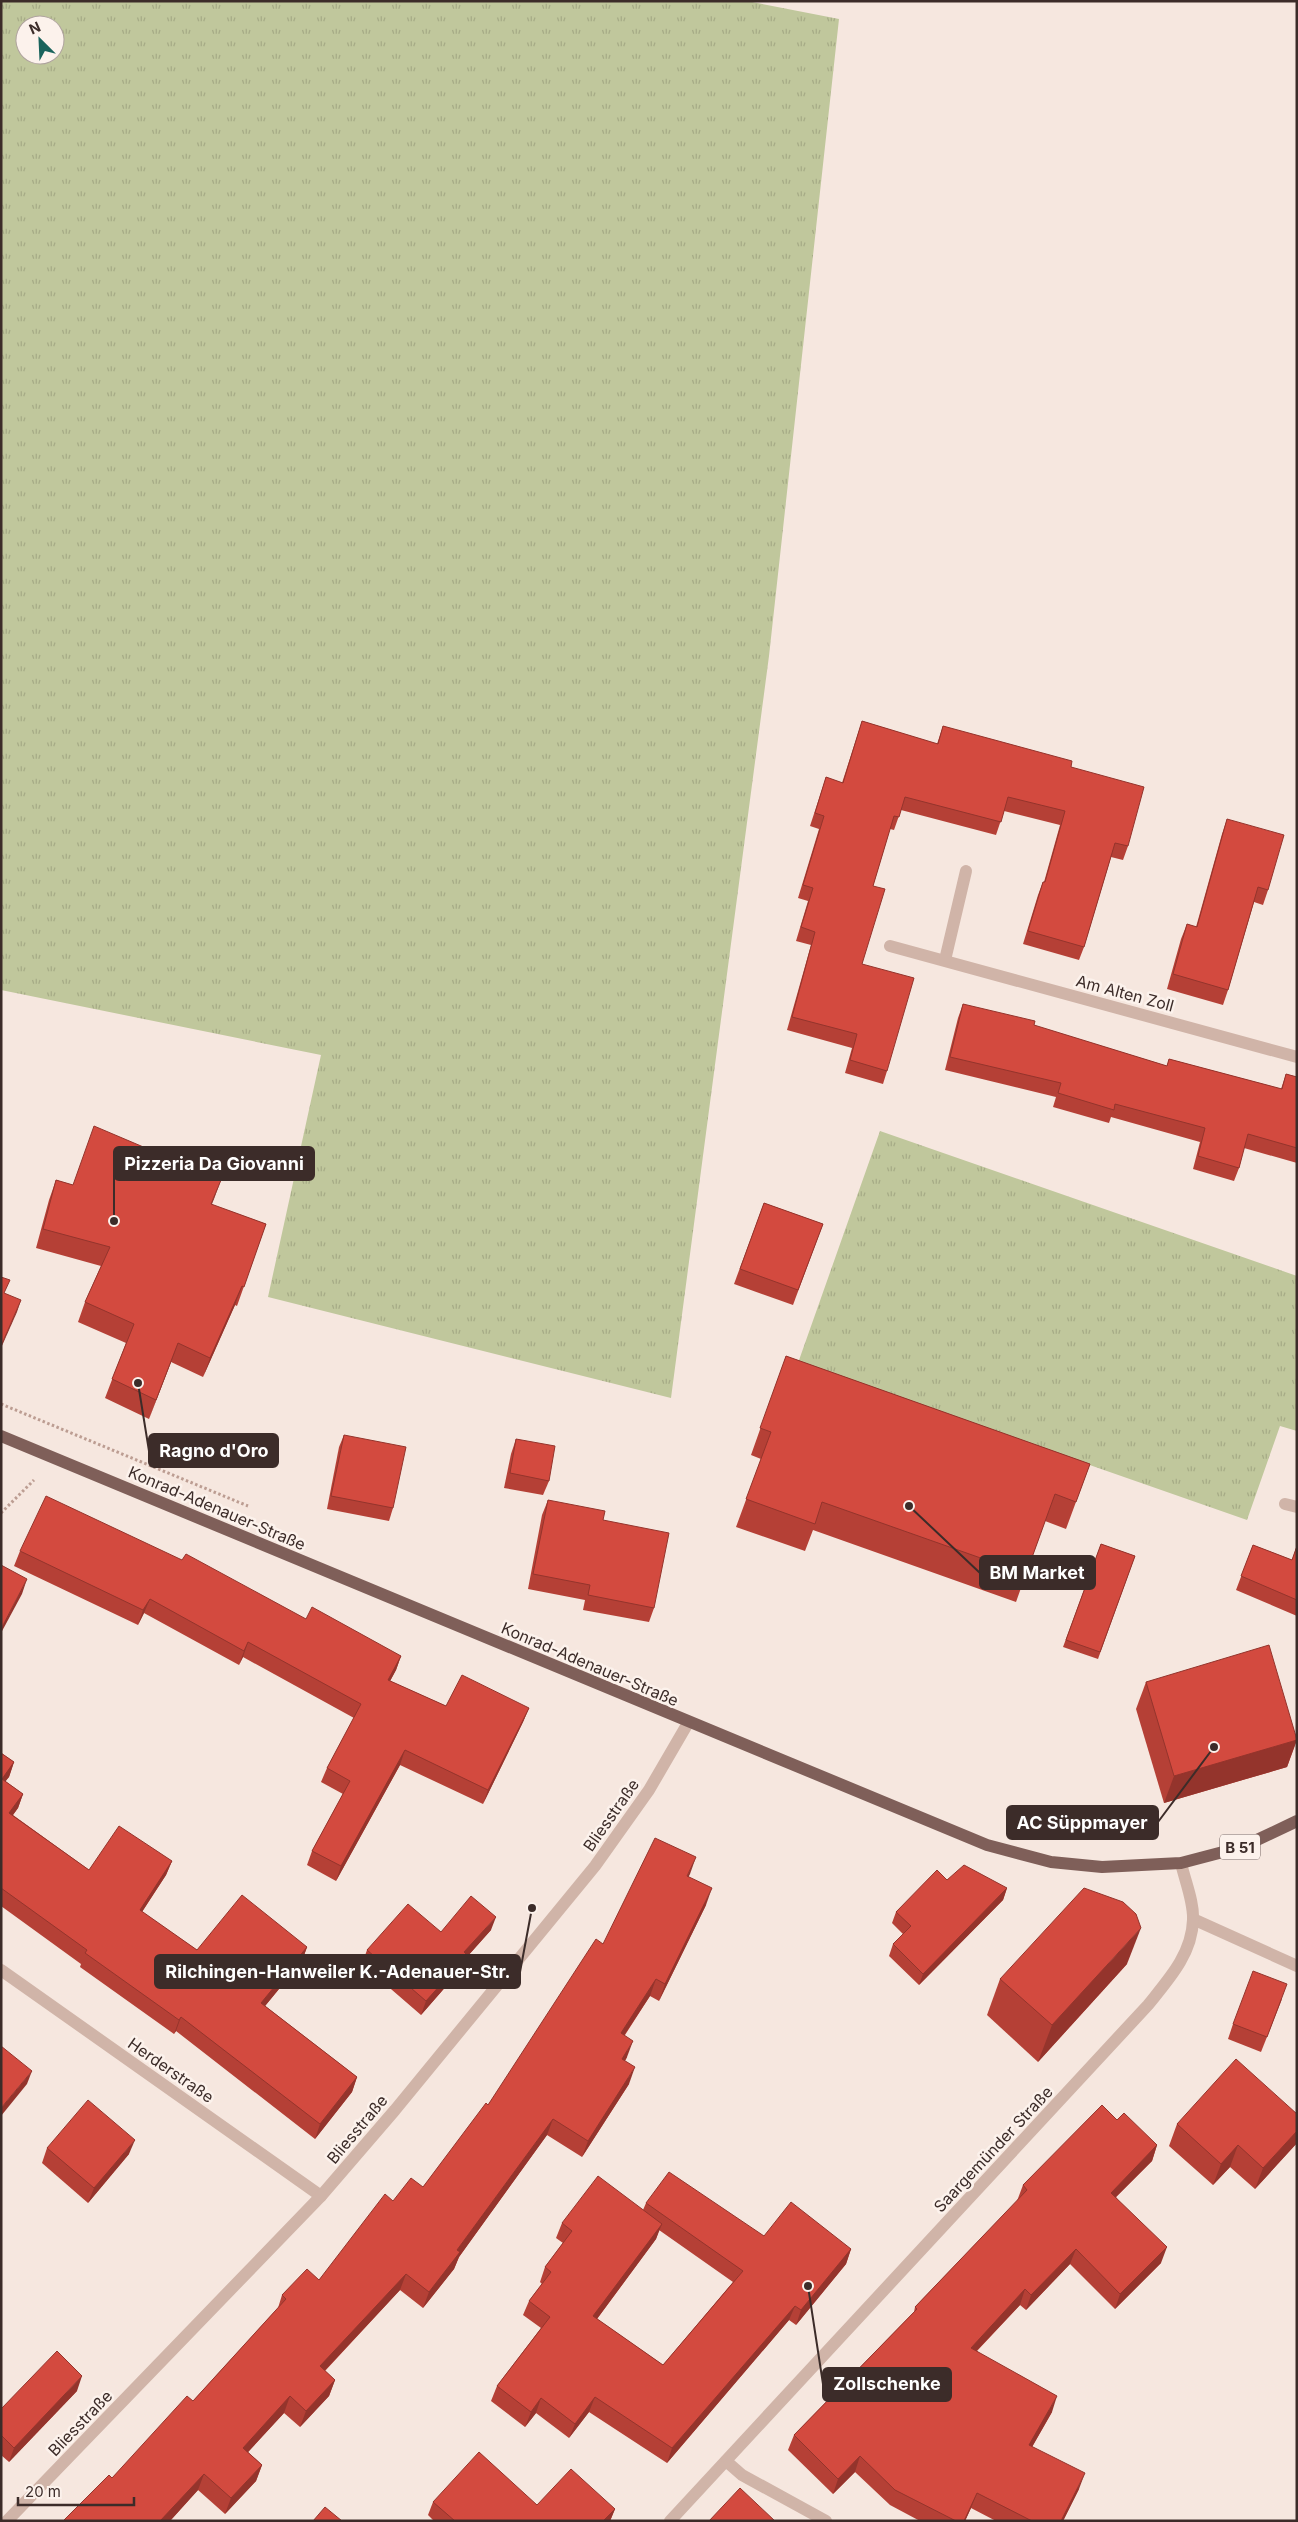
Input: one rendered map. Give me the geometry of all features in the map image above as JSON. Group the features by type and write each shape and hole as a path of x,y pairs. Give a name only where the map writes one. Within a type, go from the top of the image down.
{"main road":[{"name":"Konrad-Adenauer-Straße","path":"1,1436 987,1845 1051,1862 1102,1867 1180,1863"},
{"name":"B 51","path":"1180,1863 1242,1847 1297,1822"}],"street":[{"path":"945,960 966,871"},
{"name":"Am Alten Zoll","path":"890,946 1297,1057"},
{"name":"Bliesstraße","path":"7,2521 321,2196 525,1953 595,1866 649,1790 688,1722"},
{"name":"Saargemünder Straße","path":"670,2521 1148,2004 1175,1971 1189,1945 1193,1919 1180,1863"},
{"path":"1193,1919 1297,1966"},
{"name":"Herderstraße","path":"1,1970 321,2196"},
{"path":"726,2461 742,2475 826,2521"}],"path":[{"path":"1,1512 34,1480"}],"green space":[{"path":"1,1 747,1 839,19 769,656 671,1398 268,1297 321,1055 1,990"},
{"path":"880,1131 1297,1276 1297,1431 1280,1426 1247,1520 798,1363"}],"building":[{"path":"862,721 938,744 943,726 1072,761 1071,767 1144,787 1128,846 1115,843 1084,947 1028,931 1043,882 1045,882 1065,811 1008,797 1001,822 905,797 899,817 894,816 873,886 885,889 862,964 914,978 887,1071 850,1060 857,1034 792,1017 815,932 801,927 813,888 803,885 824,816 815,813 826,777 843,783"},
{"path":"1227,819 1284,835 1268,890 1258,887 1228,990 1173,974 1187,924 1197,927"},
{"path":"963,1004 1035,1021 1034,1025 1167,1066 1169,1059 1282,1089 1286,1074 1297,1077 1297,1148 1248,1134 1239,1168 1198,1156 1205,1128 1115,1104 1114,1110 1058,1093 1061,1083 950,1057"},
{"path":"94,1126 221,1180 211,1204 266,1224 244,1287 242,1286 210,1358 178,1343 156,1400 112,1379 134,1324 85,1302 110,1247 43,1229 56,1180 73,1185"},
{"path":"764,1203 823,1224 798,1290 740,1269"},
{"path":"1,1277 10,1280 4,1293 21,1300 1,1346"},
{"path":"786,1356 1090,1464 1076,1502 1055,1494 1026,1574 822,1502 815,1524 746,1499 771,1432 760,1428"},
{"path":"344,1435 406,1447 393,1508 331,1496"},
{"path":"516,1439 555,1446 549,1481 510,1473"},
{"path":"46,1496 182,1560 186,1554 306,1619 312,1607 401,1656 388,1680 446,1706 462,1675 529,1708 488,1790 405,1750 341,1866 312,1851 350,1781 327,1768 361,1704 248,1642 244,1651 150,1599 143,1610 20,1551"},
{"path":"548,1500 605,1511 603,1520 669,1533 654,1608 588,1595 590,1585 533,1574"},
{"path":"1101,1544 1135,1556 1100,1652 1066,1640"},
{"path":"1253,1545 1292,1560 1297,1546 1297,1600 1241,1576"},
{"path":"1,1565 27,1579 1,1629"},
{"path":"1269,1645 1297,1740 1174,1776 1146,1682"},
{"path":"1,1753 14,1762 2,1779 23,1794 9,1813 89,1870 119,1826 172,1861 140,1910 197,1950 242,1895 307,1947 261,2003 357,2077 320,2124 181,2017 179,2020 85,1953 87,1950 1,1888"},
{"path":"655,1838 696,1857 687,1876 712,1888 665,1984 656,1979 621,2033 633,2041 622,2059 635,2067 588,2141 553,2119 457,2250 460,2252 429,2292 406,2274 320,2366 335,2380 306,2411 290,2396 243,2448 262,2465 231,2498 204,2474 160,2521 63,2521 109,2475 112,2478 187,2396 193,2401 286,2299 282,2295 307,2269 319,2280 385,2194 393,2201 411,2178 423,2187 486,2103 488,2105 596,1939 603,1944"},
{"path":"964,1865 1007,1888 923,1974 893,1944 911,1926 896,1912 937,1870 947,1880"},
{"path":"1084,1888 1123,1902 1136,1914 1141,1928 1052,2025 1000,1979"},
{"path":"471,1896 496,1917 464,1952 467,1955 426,2001 367,1950 408,1904 441,1932"},
{"path":"1253,1971 1287,1984 1267,2037 1233,2024"},
{"path":"1,2046 32,2071 1,2108"},
{"path":"1236,2059 1297,2114 1297,2131 1263,2168 1238,2145 1221,2164 1177,2124"},
{"path":"88,2100 135,2140 94,2188 47,2148"},
{"path":"1102,2105 1117,2120 1124,2113 1157,2145 1111,2193 1167,2247 1120,2294 1076,2249 1031,2295 1025,2289 971,2348 1057,2396 1029,2445 1085,2473 1061,2521 1032,2521 977,2493 964,2521 956,2521 895,2490 860,2456 838,2479 794,2435 917,2309 915,2307 1027,2190 1023,2185"},
{"path":"669,2172 764,2236 791,2202 851,2249 801,2310 795,2306 672,2448 595,2397 575,2424 541,2398 531,2412 497,2386 550,2317 529,2301 551,2272 545,2267 572,2231 562,2223 598,2176 662,2224 593,2316 663,2365 743,2271 646,2203"},
{"path":"57,2351 82,2376 14,2448 1,2435 1,2409"},
{"path":"479,2452 537,2505 571,2469 615,2509 603,2521 455,2521 433,2502"},
{"path":"740,2488 775,2521 709,2521"},
{"path":"325,2507 342,2521 313,2521"}],"place":[{"name":"Pizzeria Da Giovanni","path":"114,1221"},
{"name":"Ragno d'Oro","path":"138,1383"},
{"name":"BM Market","path":"909,1506"},
{"name":"AC Süppmayer","path":"1214,1747"},
{"name":"Rilchingen-Hanweiler K.-Adenauer-Str.","path":"532,1908"},
{"name":"Zollschenke","path":"808,2286"}]}
